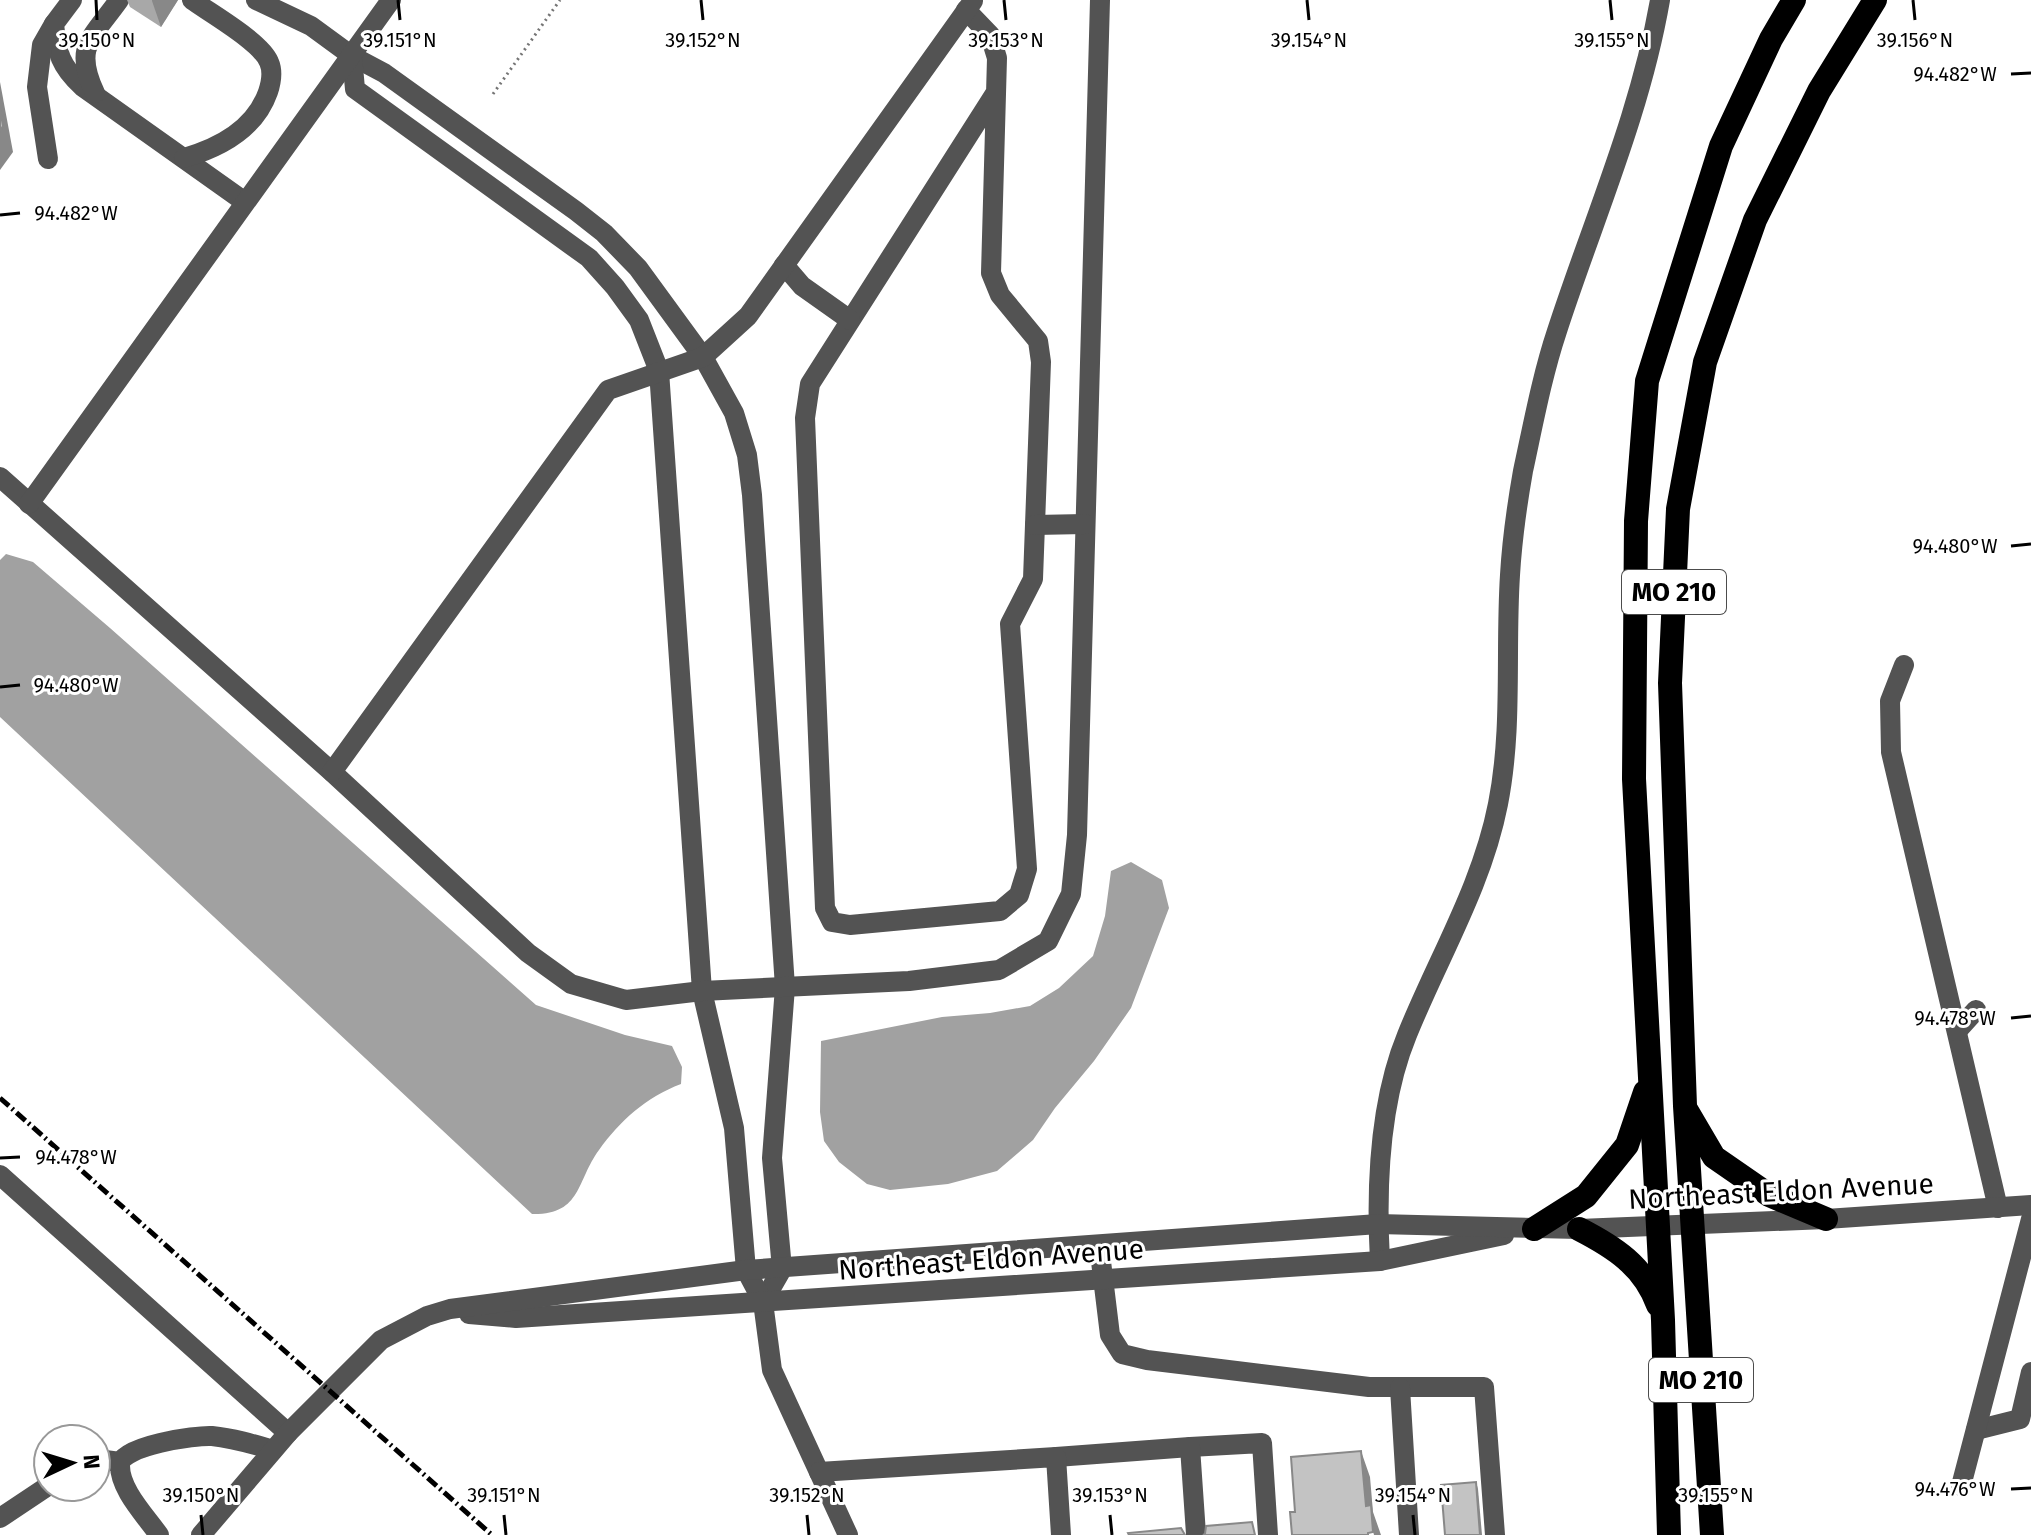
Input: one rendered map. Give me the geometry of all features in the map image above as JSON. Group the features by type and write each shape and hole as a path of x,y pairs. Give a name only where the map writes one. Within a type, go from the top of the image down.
{"highway":[{"name":"MO 210","path":"1669,1535 1663,1320 1634,779 1636,521 1647,381 1721,146 1771,39 1794,0"},
{"name":"MO 210","path":"1712,1535 1685,1106 1670,683 1678,509 1705,362 1755,220 1819,91 1875,0"},
{"path":"1534,1229 1586,1196 1627,1145 1650,1078"},
{"path":"1685,1106 1714,1157 1769,1195 1826,1219"},
{"path":"1579,1229 1610,1244 1641,1273 1651,1288 1663,1320"}],"street":[{"path":"48,159 37,87 42,45 72,0"},
{"path":"97,97 84,70 85,47 119,0"},
{"path":"184,158 206,152 227,141 249,122 264,104 271,80 269,62 252,42 192,0"},
{"path":"256,0 311,26 352,56 384,73 604,233 638,268 703,357 734,413 747,455 752,495 785,987 772,1158 782,1269 763,1302"},
{"path":"29,504 391,0"},
{"path":"0,477 332,772 528,953 571,984 626,1000 702,991 909,981 999,970 1048,941 1071,894 1077,835 1100,0"},
{"path":"1380,1261 1378,1224 1384,1119 1405,1038 1479,874 1498,805 1508,728 1510,575 1523,474 1540,395 1556,334 1638,100 1660,0"},
{"path":"332,772 608,390 703,357 748,316 970,5 990,35 997,58 991,273 1000,295 1038,341 1041,362 1033,579 1010,624 1027,869 1019,895 1000,911 850,925 832,922 825,908 805,418 810,384 996,92"},
{"path":"54,24 57,51 68,73 245,202"},
{"path":"352,56 355,89 589,258 639,320 659,371 702,991 734,1128 746,1270 763,1302 772,1370 848,1535"},
{"path":"784,265 802,286 850,320"},
{"path":"1035,525 1085,524"},
{"path":"1904,665 1890,701 1891,752 1998,1208"},
{"path":"1957,1031 1976,1010"},
{"path":"0,1175 288,1433"},
{"name":"Northeast Eldon Avenue","path":"201,1535 288,1433 381,1340 427,1316 450,1309 746,1270 1378,1224 1534,1229 1658,1227 2031,1205"},
{"path":"1961,1486 2026,1265 2031,1219"},
{"name":"Northeast Eldon Avenue","path":"450,1309 471,1315 516,1318 1380,1261 1534,1229"},
{"path":"1099,1245 1110,1335 1122,1354 1147,1360 1369,1387 1484,1387 1495,1535"},
{"path":"1976,1430 2020,1419 2031,1372"},
{"path":"1400,1388 1409,1535"},
{"path":"159,1535 123,1483 120,1462 124,1455 138,1448 207,1435 236,1439 273,1450"},
{"path":"819,1472 1262,1443 1268,1535"},
{"path":"1190,1447 1196,1534"},
{"path":"1056,1457 1061,1535"},
{"path":"112,1461 120,1462"},
{"path":"0,1518 32,1497"}],"path":[{"path":"493,94 560,0"}],"shaded area":[{"path":"6,554 33,562 536,1005 625,1035 672,1046 682,1067 681,1084 645,1103 616,1129 599,1150 569,1202 548,1213 532,1214 0,717 0,560"},
{"path":"1131,862 1162,880 1169,908 1131,1008 1033,1140 997,1171 948,1184 890,1190 867,1184 839,1162 824,1141 820,1112 821,1041 942,1017 1030,1006 1059,988 1093,956 1105,916 1111,871"}],"building":[{"path":"1361,1451 1366,1506 1371,1505 1373,1532 1368,1535 1292,1535 1290,1512 1295,1512 1291,1457"},
{"path":"1476,1482 1480,1535 1445,1535 1441,1485"},
{"path":"1252,1522 1255,1535 1203,1535 1206,1526"},
{"path":"1181,1528 1185,1535 1128,1533"}],"railway":[{"path":"0,1098 492,1535"}]}
